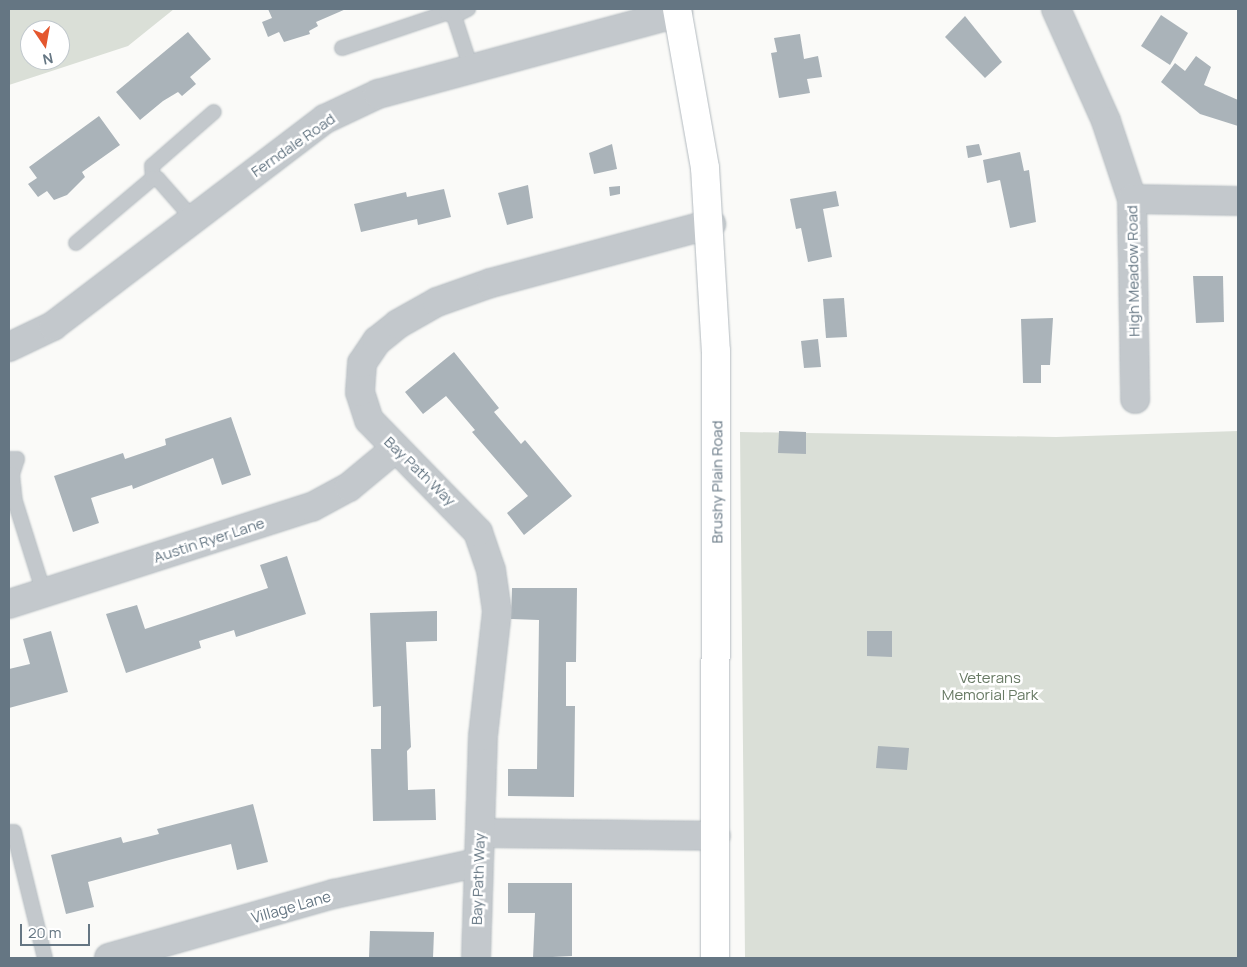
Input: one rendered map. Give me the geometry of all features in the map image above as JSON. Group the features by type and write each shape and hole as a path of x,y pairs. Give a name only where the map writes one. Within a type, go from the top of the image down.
{"main road":[{"name":"Brushy Plain Road","path":"677,11 711,224 716,351 715,958"}],"street":[{"name":"High Meadow Road","path":"1056,9 1106,121 1132,199 1135,399"},
{"name":"Ferndale Road","path":"9,347 53,326 325,120 378,94 472,71 677,11"},
{"path":"1132,199 1238,201"},
{"name":"Bay Path Way","path":"476,958 476,863 480,833 483,736 497,611 491,570 478,532 458,507 394,449 369,420 360,392 362,363 378,341 398,324 437,302 491,283 711,224"},
{"name":"Austin Ryer Lane","path":"9,604 312,507 349,487 394,449"},
{"path":"480,833 716,836"},
{"name":"Village Lane","path":"109,958 334,894 476,863"}],"lane":[{"path":"342,48 446,14 454,16 468,9"},
{"path":"454,16 472,71"},
{"path":"152,178 152,166 214,112"},
{"path":"76,243 152,178 158,178 194,220"},
{"path":"9,459 17,459 12,474 15,501 44,593"},
{"path":"9,832 14,832 45,958"}],"green space":[{"path":"9,9 174,9 128,46 70,65 70,20 20,20 20,70 55,70 9,85"},
{"name":"Veterans Memorial Park","path":"1238,431 1238,958 745,958 740,432 1056,437"}],"building":[{"path":"268,9 346,9 316,22 318,26 309,31 310,34 284,42 279,32 268,37 262,22 272,18"},
{"path":"1161,15 1188,33 1170,65 1141,46"},
{"path":"965,16 1002,62 985,78 945,37"},
{"path":"188,32 211,59 190,77 196,84 182,96 178,92 163,101 140,120 116,92"},
{"path":"800,34 804,59 818,56 822,77 807,79 810,93 779,98 771,53 777,52 774,38"},
{"path":"1196,56 1211,67 1204,85 1238,100 1238,126 1200,114 1161,82 1175,63 1185,71"},
{"path":"99,116 120,145 82,172 85,177 67,195 54,200 47,191 38,197 28,184 37,178 29,167"},
{"path":"612,144 617,169 594,174 589,153"},
{"path":"979,144 982,155 968,158 966,146"},
{"path":"1020,152 1024,171 1029,170 1036,222 1010,228 1000,180 987,183 983,160"},
{"path":"528,185 533,218 507,225 498,193"},
{"path":"620,186 620,194 610,196 609,187"},
{"path":"444,189 451,217 418,225 417,219 361,232 354,204 406,192 407,197"},
{"path":"836,191 839,206 823,209 832,257 808,262 801,228 796,229 790,199"},
{"path":"1193,276 1223,276 1224,322 1196,323"},
{"path":"844,298 847,337 826,338 823,299"},
{"path":"1053,318 1050,365 1041,365 1041,383 1023,383 1021,319"},
{"path":"818,339 821,367 804,368 801,341"},
{"path":"454,352 499,408 494,412 521,444 525,440 572,496 524,535 507,513 528,496 472,432 475,430 446,396 423,414 405,392"},
{"path":"231,417 251,475 222,485 213,458 133,489 132,485 91,498 99,523 73,532 54,476 123,453 125,459 166,445 165,439"},
{"path":"779,431 806,432 806,454 778,453"},
{"path":"287,556 306,614 236,637 234,630 199,641 201,648 126,673 106,614 137,605 145,629 268,588 260,565"},
{"path":"512,588 577,588 576,662 566,662 566,706 575,706 574,797 508,796 508,769 537,769 539,620 511,619"},
{"path":"437,611 437,641 406,642 411,747 407,751 408,790 435,789 436,820 373,821 371,749 381,749 381,706 373,707 370,613"},
{"path":"51,631 68,692 9,708 9,669 30,664 23,639"},
{"path":"867,631 892,631 892,657 867,656"},
{"path":"878,746 909,748 907,770 876,768"},
{"path":"253,804 268,862 237,870 231,844 88,882 94,907 66,914 51,855 121,837 123,843 159,834 157,829"},
{"path":"508,883 572,883 572,956 533,958 535,913 508,913"},
{"path":"370,931 434,932 433,958 369,958"}]}
